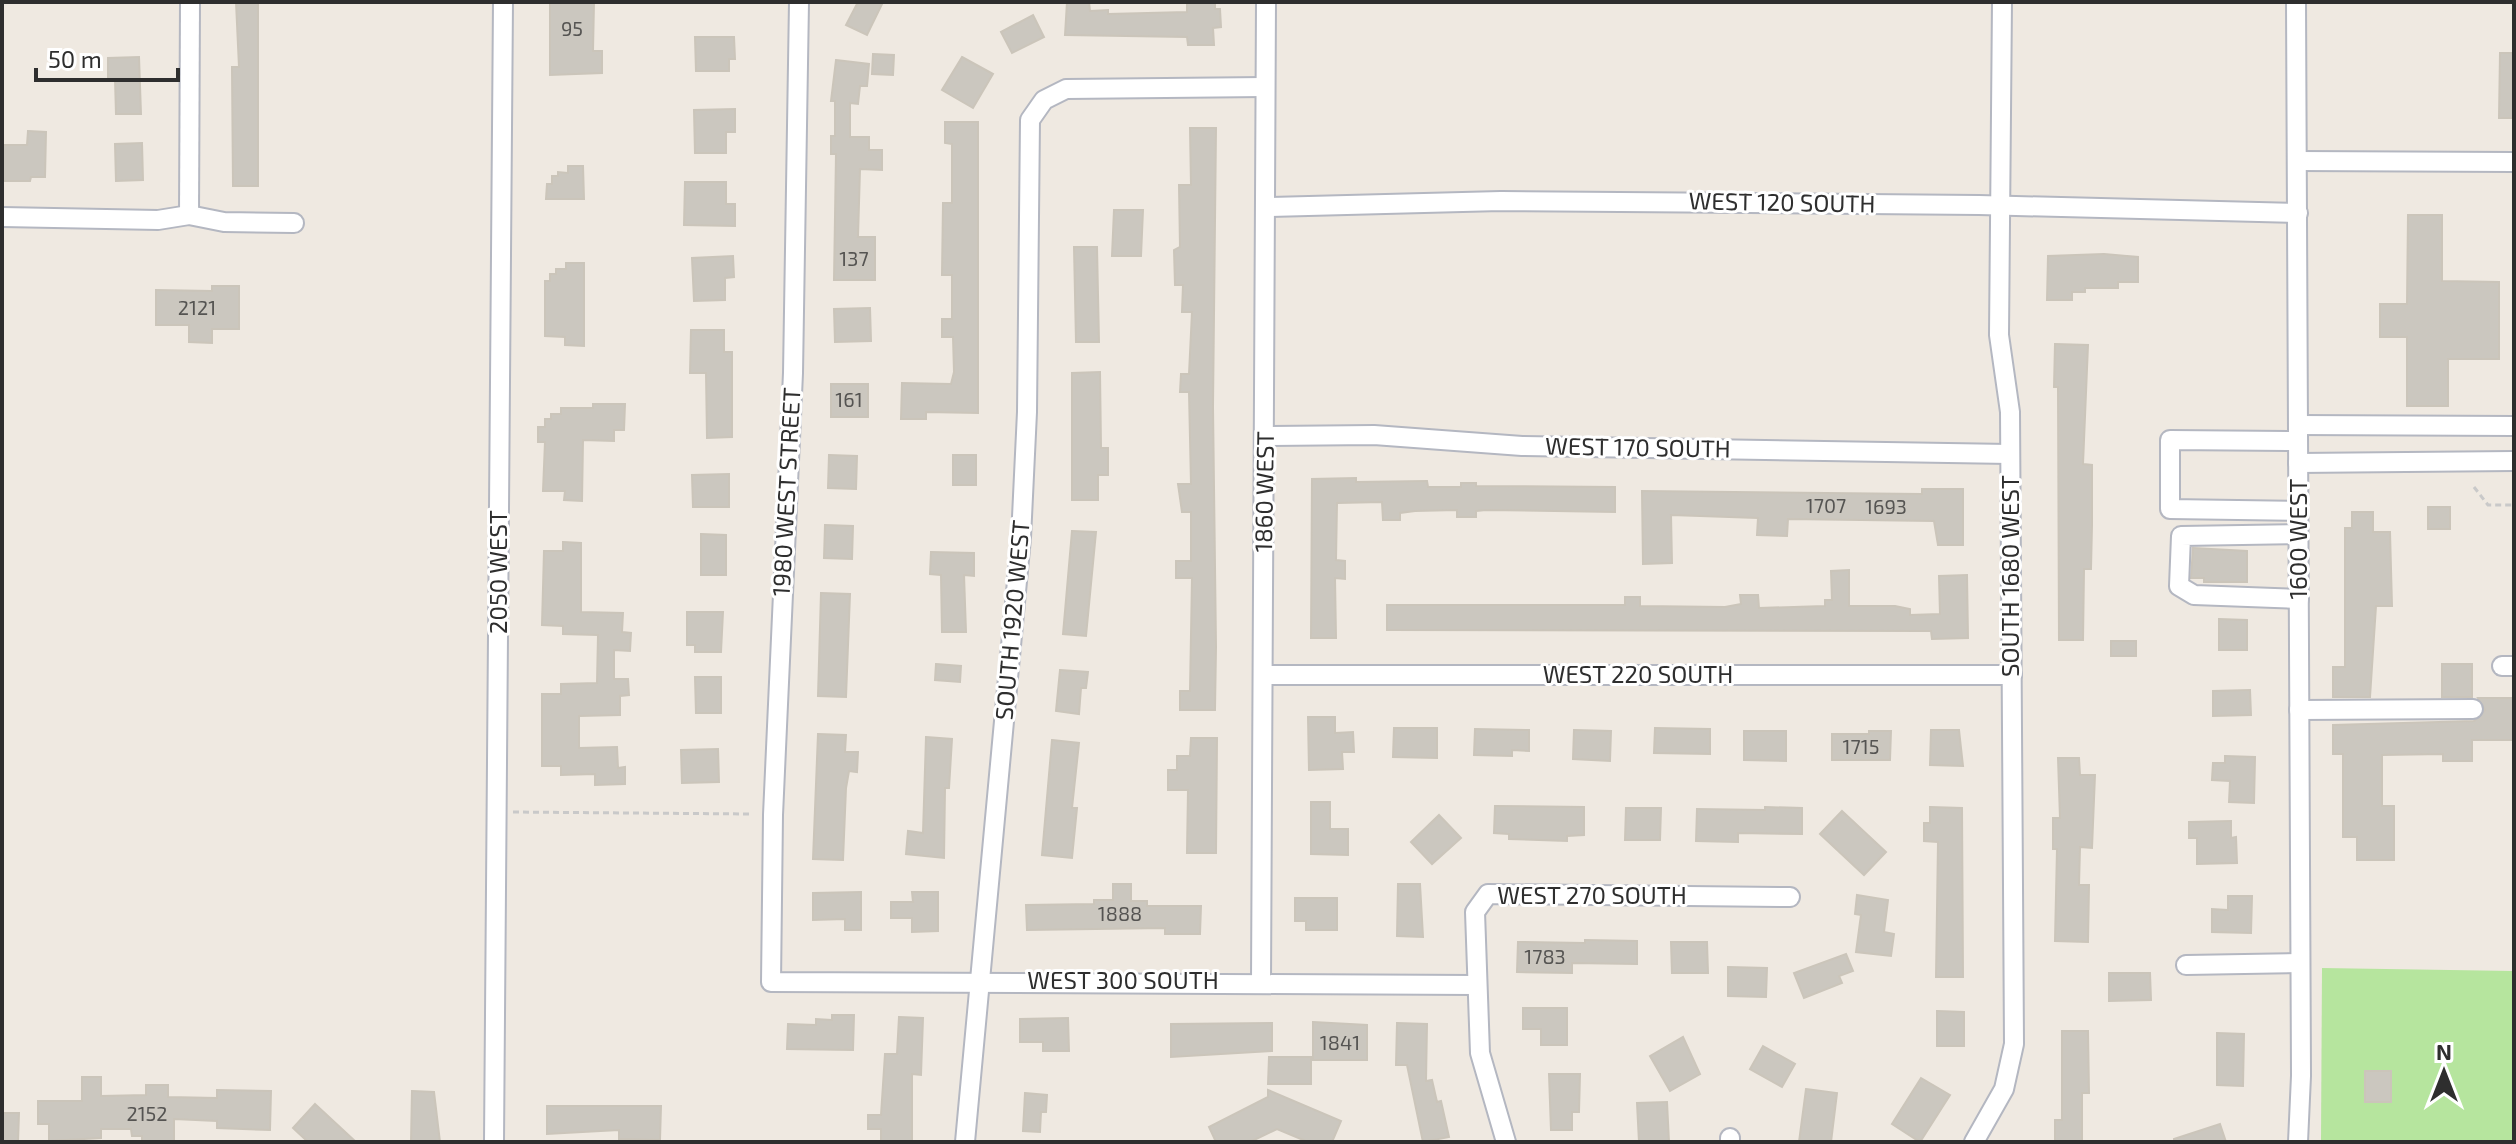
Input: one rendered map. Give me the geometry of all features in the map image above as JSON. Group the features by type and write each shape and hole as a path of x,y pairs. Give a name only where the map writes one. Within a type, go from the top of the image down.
{"street":[{"path":"189,215 190,2"},
{"name":"2050 WEST","path":"494,1142 503,2"},
{"name":"1980 WEST STREET","path":"771,982 773,815 793,373 799,2"},
{"name":"1860 WEST","path":"1261,982 1266,2"},
{"name":"SOUTH 1680 WEST","path":"1974,1142 2004,1089 2014,1044 2010,412 1999,335 2002,2"},
{"name":"1600 WEST","path":"2296,2 2301,1076 2298,1142"},
{"name":"SOUTH 1920 WEST","path":"965,1142 1021,538 1027,412 1028,132 1035,109 1044,100 1066,89 1265,87"},
{"path":"2297,161 2514,162"},
{"name":"WEST 120 SOUTH","path":"1266,207 1501,201 2000,206 2298,213"},
{"path":"2,217 158,220 189,215 224,222 294,223"},
{"path":"2299,511 2170,509 2170,440 2514,426"},
{"name":"WEST 170 SOUTH","path":"1266,436 1374,435 1522,446 2010,454"},
{"path":"2298,463 2514,461"},
{"path":"2298,534 2181,536 2179,586 2194,595 2299,599"},
{"name":"WEST 220 SOUTH","path":"1264,675 2012,675"},
{"path":"2299,710 2473,709"},
{"name":"WEST 270 SOUTH","path":"1476,985 1475,912 1488,894 1790,897"},
{"path":"2186,965 2300,963"},
{"name":"WEST 300 SOUTH","path":"771,982 1476,985"},
{"path":"1476,985 1480,1053 1506,1142"}],"path":[{"path":"2474,487 2488,505 2514,505"},
{"path":"497,811 773,815"}],"green space":[{"path":"2322,968 2514,971 2514,1142 2321,1142"}],"building":[{"path":"236,2 258,2 258,186 233,186 232,67 239,67"},
{"path":"550,2 594,2 593,51 602,51 602,73 550,75"},
{"path":"858,2 883,2 867,35 846,25"},
{"path":"1067,2 1089,2 1090,11 1108,10 1108,14 1187,12 1187,2 1215,2 1215,9 1220,9 1221,27 1213,28 1214,45 1188,45 1187,37 1065,35"},
{"path":"1033,15 1044,37 1012,53 1001,32"},
{"path":"695,37 734,37 735,59 729,59 729,71 696,71"},
{"path":"2500,53 2514,53 2514,118 2499,118"},
{"path":"873,54 894,55 893,75 872,74"},
{"path":"139,57 141,114 116,114 115,79 108,79 108,58"},
{"path":"962,57 993,74 973,108 942,90"},
{"path":"836,60 869,64 867,86 860,86 858,104 850,103 850,137 869,137 869,150 882,150 882,170 860,169 858,237 875,237 875,280 834,280 836,154 831,154 831,136 835,136 835,101 831,101"},
{"path":"735,109 735,132 726,132 726,153 695,153 694,110"},
{"path":"945,122 978,122 978,413 926,412 926,419 901,419 902,383 951,384 954,372 953,337 942,337 942,319 952,319 952,275 942,275 943,203 952,203 952,144 945,143"},
{"path":"1190,128 1216,128 1213,407 1215,710 1180,710 1180,691 1190,691 1192,578 1176,578 1176,561 1191,561 1191,512 1182,512 1178,484 1191,484 1189,392 1180,392 1181,374 1189,374 1192,312 1182,312 1183,285 1175,285 1174,250 1180,247 1179,185 1191,185"},
{"path":"28,131 46,132 45,177 31,177 30,181 2,181 2,145 27,145"},
{"path":"142,143 143,180 116,181 115,144"},
{"path":"568,166 583,166 584,199 546,199 547,184 552,184 552,176 558,176 558,172 568,173"},
{"path":"685,182 726,182 726,204 735,204 735,226 684,225"},
{"path":"1114,210 1143,210 1141,256 1112,256"},
{"path":"2408,215 2442,215 2442,281 2499,282 2499,359 2448,359 2448,406 2407,406 2407,337 2380,337 2380,304 2407,304"},
{"path":"1074,247 1097,247 1099,342 1076,342"},
{"path":"2104,254 2138,257 2138,282 2118,282 2118,288 2085,288 2085,292 2072,292 2072,300 2047,300 2048,256"},
{"path":"733,256 734,277 725,278 725,300 694,301 692,258"},
{"path":"566,263 584,263 584,346 565,345 565,337 545,336 545,281 550,281 550,274 556,274 556,269 566,269"},
{"path":"212,286 239,286 239,329 212,329 212,343 189,342 189,325 156,325 156,290 212,291"},
{"path":"870,308 871,341 835,342 834,309"},
{"path":"691,330 724,330 724,352 732,352 732,437 707,438 706,373 690,373"},
{"path":"2055,344 2088,345 2083,464 2092,465 2092,525 2091,569 2084,569 2083,640 2059,640 2058,387 2054,387"},
{"path":"1100,372 1101,448 1108,448 1108,475 1098,475 1098,500 1072,500 1072,373"},
{"path":"831,384 868,384 868,417 831,417"},
{"path":"593,404 625,404 624,430 614,430 614,441 583,440 582,501 564,500 565,491 543,491 545,442 538,442 538,427 545,427 545,419 551,419 551,414 561,414 561,408 593,408"},
{"path":"829,455 857,456 856,489 828,488"},
{"path":"953,455 976,455 976,485 953,485"},
{"path":"729,474 729,507 693,507 692,475"},
{"path":"1356,478 1356,482 1427,481 1428,487 1461,487 1461,483 1476,483 1476,486 1615,487 1615,512 1486,510 1476,511 1476,517 1457,517 1457,510 1415,511 1400,513 1400,520 1383,520 1382,502 1337,503 1336,560 1345,561 1345,579 1335,578 1336,638 1311,638 1312,479"},
{"path":"1922,489 1963,489 1963,545 1938,545 1934,521 1788,519 1787,536 1757,535 1758,518 1671,515 1672,563 1643,564 1642,491 1922,494"},
{"path":"2428,507 2450,507 2450,529 2428,529"},
{"path":"2352,512 2373,512 2373,532 2390,532 2392,606 2376,606 2370,697 2333,697 2333,667 2345,667 2345,528 2352,528"},
{"path":"825,525 853,526 852,559 824,558"},
{"path":"1072,531 1096,532 1086,636 1063,634"},
{"path":"701,534 726,535 726,575 701,575"},
{"path":"563,542 581,543 581,612 623,613 622,632 631,633 630,651 614,650 614,679 628,679 629,695 620,696 620,715 579,716 579,748 617,747 618,768 625,767 625,784 595,785 595,774 561,775 561,766 542,766 542,694 561,694 561,684 597,683 598,635 563,634 563,626 542,625 544,551 563,551"},
{"path":"2193,548 2247,551 2247,582 2204,582 2204,578 2191,578"},
{"path":"931,552 974,553 974,576 964,575 966,632 942,632 941,575 930,574"},
{"path":"1849,570 1849,606 1895,606 1910,609 1910,615 1940,614 1939,576 1967,575 1968,638 1932,639 1931,631 1387,630 1387,605 1625,605 1625,597 1640,597 1640,606 1725,607 1741,604 1740,595 1758,595 1759,608 1825,606 1825,600 1832,600 1831,571"},
{"path":"821,593 850,594 846,697 818,696"},
{"path":"687,612 723,612 721,652 695,652 695,645 687,645"},
{"path":"2219,619 2247,620 2247,650 2219,650"},
{"path":"2111,641 2136,641 2136,656 2111,656"},
{"path":"936,664 961,666 960,682 935,680"},
{"path":"2442,664 2472,664 2472,697 2442,697"},
{"path":"1060,670 1088,672 1086,688 1081,688 1079,714 1056,711"},
{"path":"695,677 721,677 721,713 696,713"},
{"path":"2250,690 2251,715 2213,716 2213,691"},
{"path":"2478,698 2514,698 2514,740 2472,740 2472,761 2443,761 2443,754 2382,755 2382,806 2394,806 2394,860 2357,860 2357,837 2343,837 2343,754 2333,754 2333,725 2474,721 2485,710"},
{"path":"1308,717 1335,717 1335,733 1353,732 1354,752 1342,752 1343,769 1309,770"},
{"path":"1394,728 1437,728 1437,758 1393,757"},
{"path":"1655,728 1710,729 1710,754 1654,753"},
{"path":"1475,729 1529,730 1529,751 1512,750 1512,756 1474,755"},
{"path":"1574,730 1611,731 1610,761 1573,759"},
{"path":"1931,730 1959,730 1963,766 1930,765"},
{"path":"1744,731 1786,731 1786,761 1744,760"},
{"path":"1869,731 1891,731 1890,760 1832,760 1832,734 1869,734"},
{"path":"818,734 846,735 845,752 858,752 857,772 849,771 846,788 843,860 813,859"},
{"path":"926,737 952,739 949,788 945,788 944,858 906,854 908,831 923,833"},
{"path":"1191,738 1217,738 1216,853 1187,853 1188,790 1168,790 1168,770 1177,770 1177,756 1190,756"},
{"path":"1052,740 1079,743 1072,808 1077,808 1072,858 1042,855"},
{"path":"718,749 719,782 682,783 681,750"},
{"path":"2225,756 2255,757 2254,803 2229,802 2230,781 2212,780 2213,763 2225,763"},
{"path":"2058,758 2079,758 2080,775 2095,775 2092,848 2080,847 2079,885 2089,885 2088,942 2055,941 2057,849 2053,849 2053,818 2060,818"},
{"path":"1311,802 1330,802 1330,829 1348,829 1348,855 1311,854"},
{"path":"1495,806 1584,807 1584,835 1567,836 1567,841 1509,839 1509,834 1494,833"},
{"path":"1765,807 1802,808 1802,834 1738,833 1738,842 1696,841 1697,809 1765,810"},
{"path":"1930,807 1962,808 1963,977 1936,977 1938,842 1924,841 1924,823 1930,823"},
{"path":"1626,808 1661,808 1660,840 1625,840"},
{"path":"1842,811 1886,852 1864,875 1820,834"},
{"path":"1439,815 1461,838 1432,864 1411,842"},
{"path":"2231,821 2231,838 2236,837 2237,863 2197,864 2197,838 2189,838 2189,822"},
{"path":"1113,884 1131,884 1131,901 1147,901 1147,906 1201,906 1200,934 1165,934 1165,928 1027,930 1026,905 1094,904 1094,900 1113,900"},
{"path":"1398,884 1420,884 1423,937 1397,936"},
{"path":"861,892 861,930 845,930 845,919 813,920 813,893"},
{"path":"912,892 938,892 938,931 912,932 912,918 891,918 891,902 913,902"},
{"path":"1857,895 1888,900 1884,932 1894,934 1891,956 1856,952 1861,915 1855,914"},
{"path":"2228,896 2252,896 2251,933 2212,932 2212,909 2228,910"},
{"path":"1295,898 1337,898 1337,930 1306,930 1306,921 1295,921"},
{"path":"1585,940 1637,941 1637,964 1572,963 1572,973 1517,972 1518,942 1585,943"},
{"path":"1671,942 1707,942 1708,973 1672,973"},
{"path":"1846,954 1853,971 1839,976 1842,983 1804,998 1794,973"},
{"path":"1728,967 1767,968 1766,997 1728,996"},
{"path":"2109,973 2150,973 2151,1000 2109,1001"},
{"path":"1523,1008 1567,1008 1567,1045 1541,1045 1541,1029 1523,1029"},
{"path":"1937,1011 1964,1012 1964,1046 1937,1046"},
{"path":"832,1015 854,1015 853,1050 787,1049 788,1024 816,1025 816,1019 832,1020"},
{"path":"899,1017 923,1018 921,1075 912,1074 912,1142 881,1142 881,1129 868,1129 868,1115 881,1115 885,1054 897,1054"},
{"path":"1068,1018 1069,1051 1043,1051 1043,1042 1020,1042 1020,1019"},
{"path":"1313,1022 1367,1025 1367,1060 1313,1060"},
{"path":"1272,1023 1272,1051 1171,1057 1171,1024"},
{"path":"1397,1023 1427,1024 1426,1081 1432,1080 1437,1102 1441,1101 1449,1137 1423,1142 1407,1065 1396,1065"},
{"path":"2062,1031 2088,1031 2089,1093 2082,1093 2082,1142 2055,1142 2055,1120 2062,1120"},
{"path":"2217,1033 2244,1034 2243,1086 2217,1085"},
{"path":"1683,1037 1700,1074 1670,1091 1650,1056"},
{"path":"1763,1046 1795,1064 1782,1087 1750,1069"},
{"path":"1269,1057 1311,1057 1311,1084 1268,1084"},
{"path":"2365,1071 2391,1071 2391,1102 2365,1102"},
{"path":"1549,1074 1580,1074 1579,1112 1572,1112 1572,1130 1551,1130"},
{"path":"82,1077 101,1077 101,1096 146,1095 146,1085 168,1085 168,1097 217,1098 217,1090 271,1091 270,1130 217,1128 217,1121 174,1119 174,1142 142,1142 142,1136 132,1136 131,1129 101,1129 101,1138 49,1141 49,1124 38,1124 38,1101 82,1101"},
{"path":"1921,1078 1950,1095 1920,1142 1892,1124"},
{"path":"1806,1089 1837,1093 1831,1142 1799,1142"},
{"path":"1268,1090 1341,1121 1332,1142 1308,1142 1277,1129 1250,1142 1216,1142 1209,1127 1268,1097"},
{"path":"412,1091 434,1092 440,1142 411,1142"},
{"path":"1025,1093 1047,1095 1046,1112 1041,1112 1040,1132 1023,1131"},
{"path":"1667,1102 1669,1142 1639,1142 1637,1103"},
{"path":"315,1104 356,1142 308,1142 293,1128"},
{"path":"547,1106 661,1106 660,1140 619,1139 619,1130 547,1134"},
{"path":"2,1113 19,1113 18,1142 2,1142"},
{"path":"2220,1124 2226,1142 2174,1142 2174,1139"}]}
